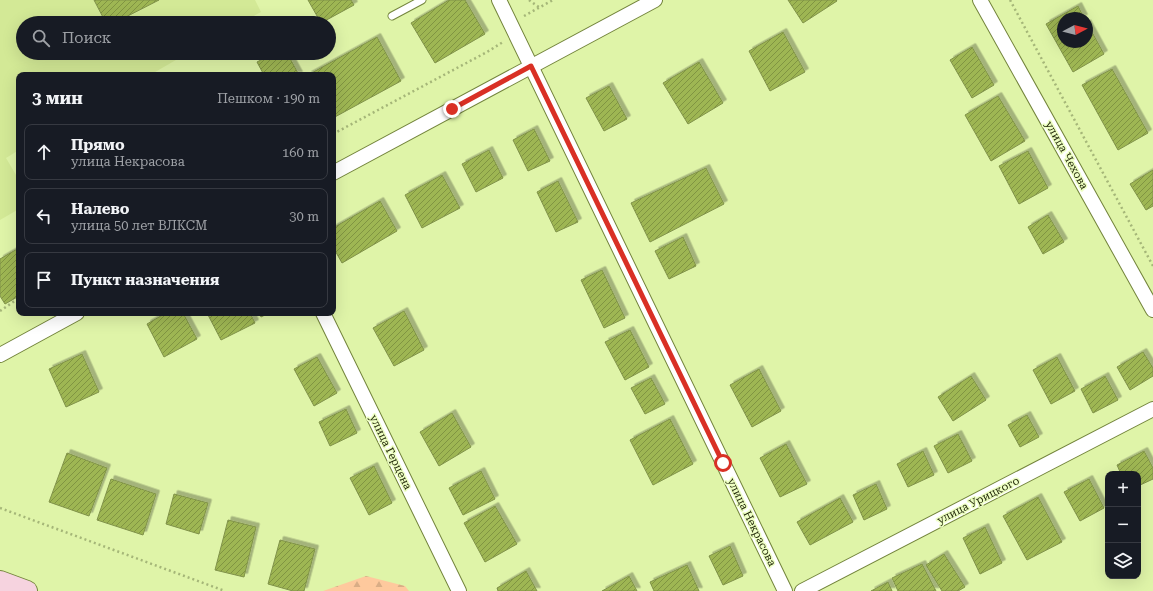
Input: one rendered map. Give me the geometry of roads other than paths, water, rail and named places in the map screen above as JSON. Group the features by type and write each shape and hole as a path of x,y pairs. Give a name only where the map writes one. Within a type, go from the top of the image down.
{"main road":[{"path":"0,581 26,591"}],"street":[{"name":"улица Некрасова","path":"499,0 785,591"},
{"path":"336,171 655,0"},
{"name":"улица Чехова","path":"980,0 1153,310"},
{"path":"0,355 72,316"},
{"name":"улица Герцена","path":"324,316 459,591"},
{"name":"улица Урицкого","path":"802,591 1153,409"}],"lane":[{"path":"392,16 422,0"}]}
